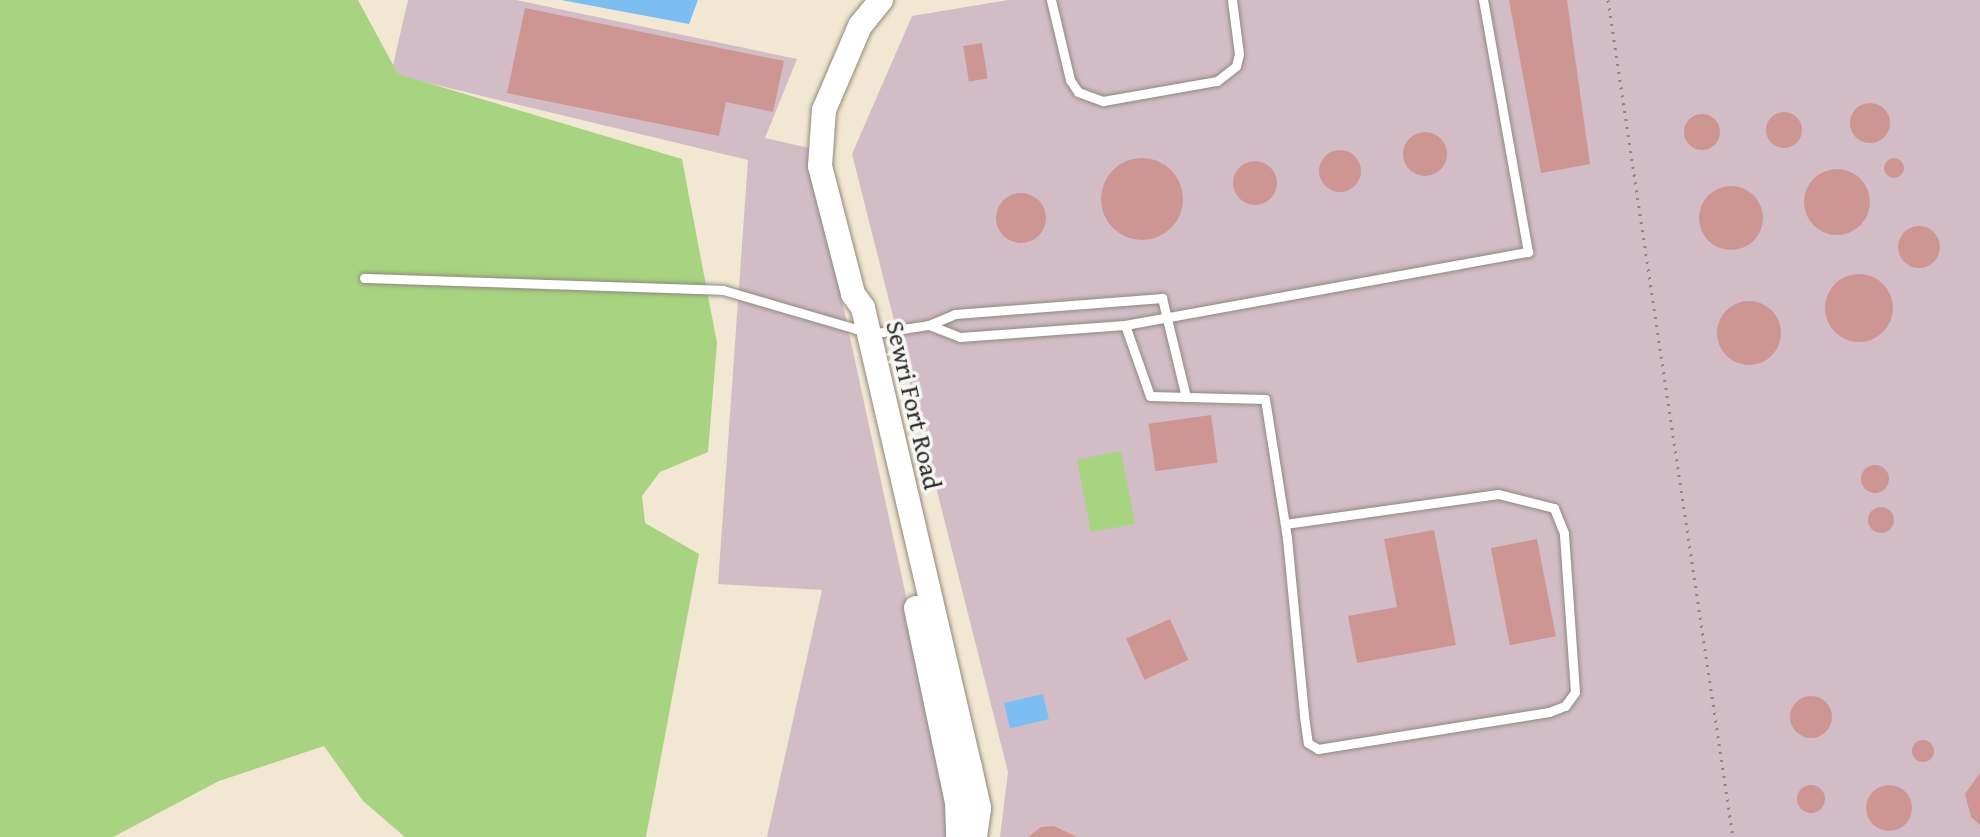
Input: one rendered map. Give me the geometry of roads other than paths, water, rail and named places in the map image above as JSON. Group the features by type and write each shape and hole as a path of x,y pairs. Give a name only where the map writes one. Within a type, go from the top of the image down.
{"street":[{"name":"Sewri Fort Road","path":"881,0 860,26 824,110 820,166 863,331 946,707 979,808 975,837"},
{"path":"946,707 958,837"}],"lane":[{"path":"1051,0 1070,80 1078,92 1103,101 1217,81 1227,74 1239,54 1232,0"},
{"path":"929,325 960,337 1125,325 1528,252 1483,0"},
{"path":"364,278 723,290 863,331 929,325 955,314 1162,298 1186,397"},
{"path":"1125,325 1150,396 1265,399 1285,524 1308,743 1318,749 1549,712 1565,706 1575,692 1564,533 1554,508 1498,494 1285,524"}],"water":[{"path":"561,0 698,0 689,24"},
{"path":"1043,694 1049,719 1010,728 1004,703"}]}
